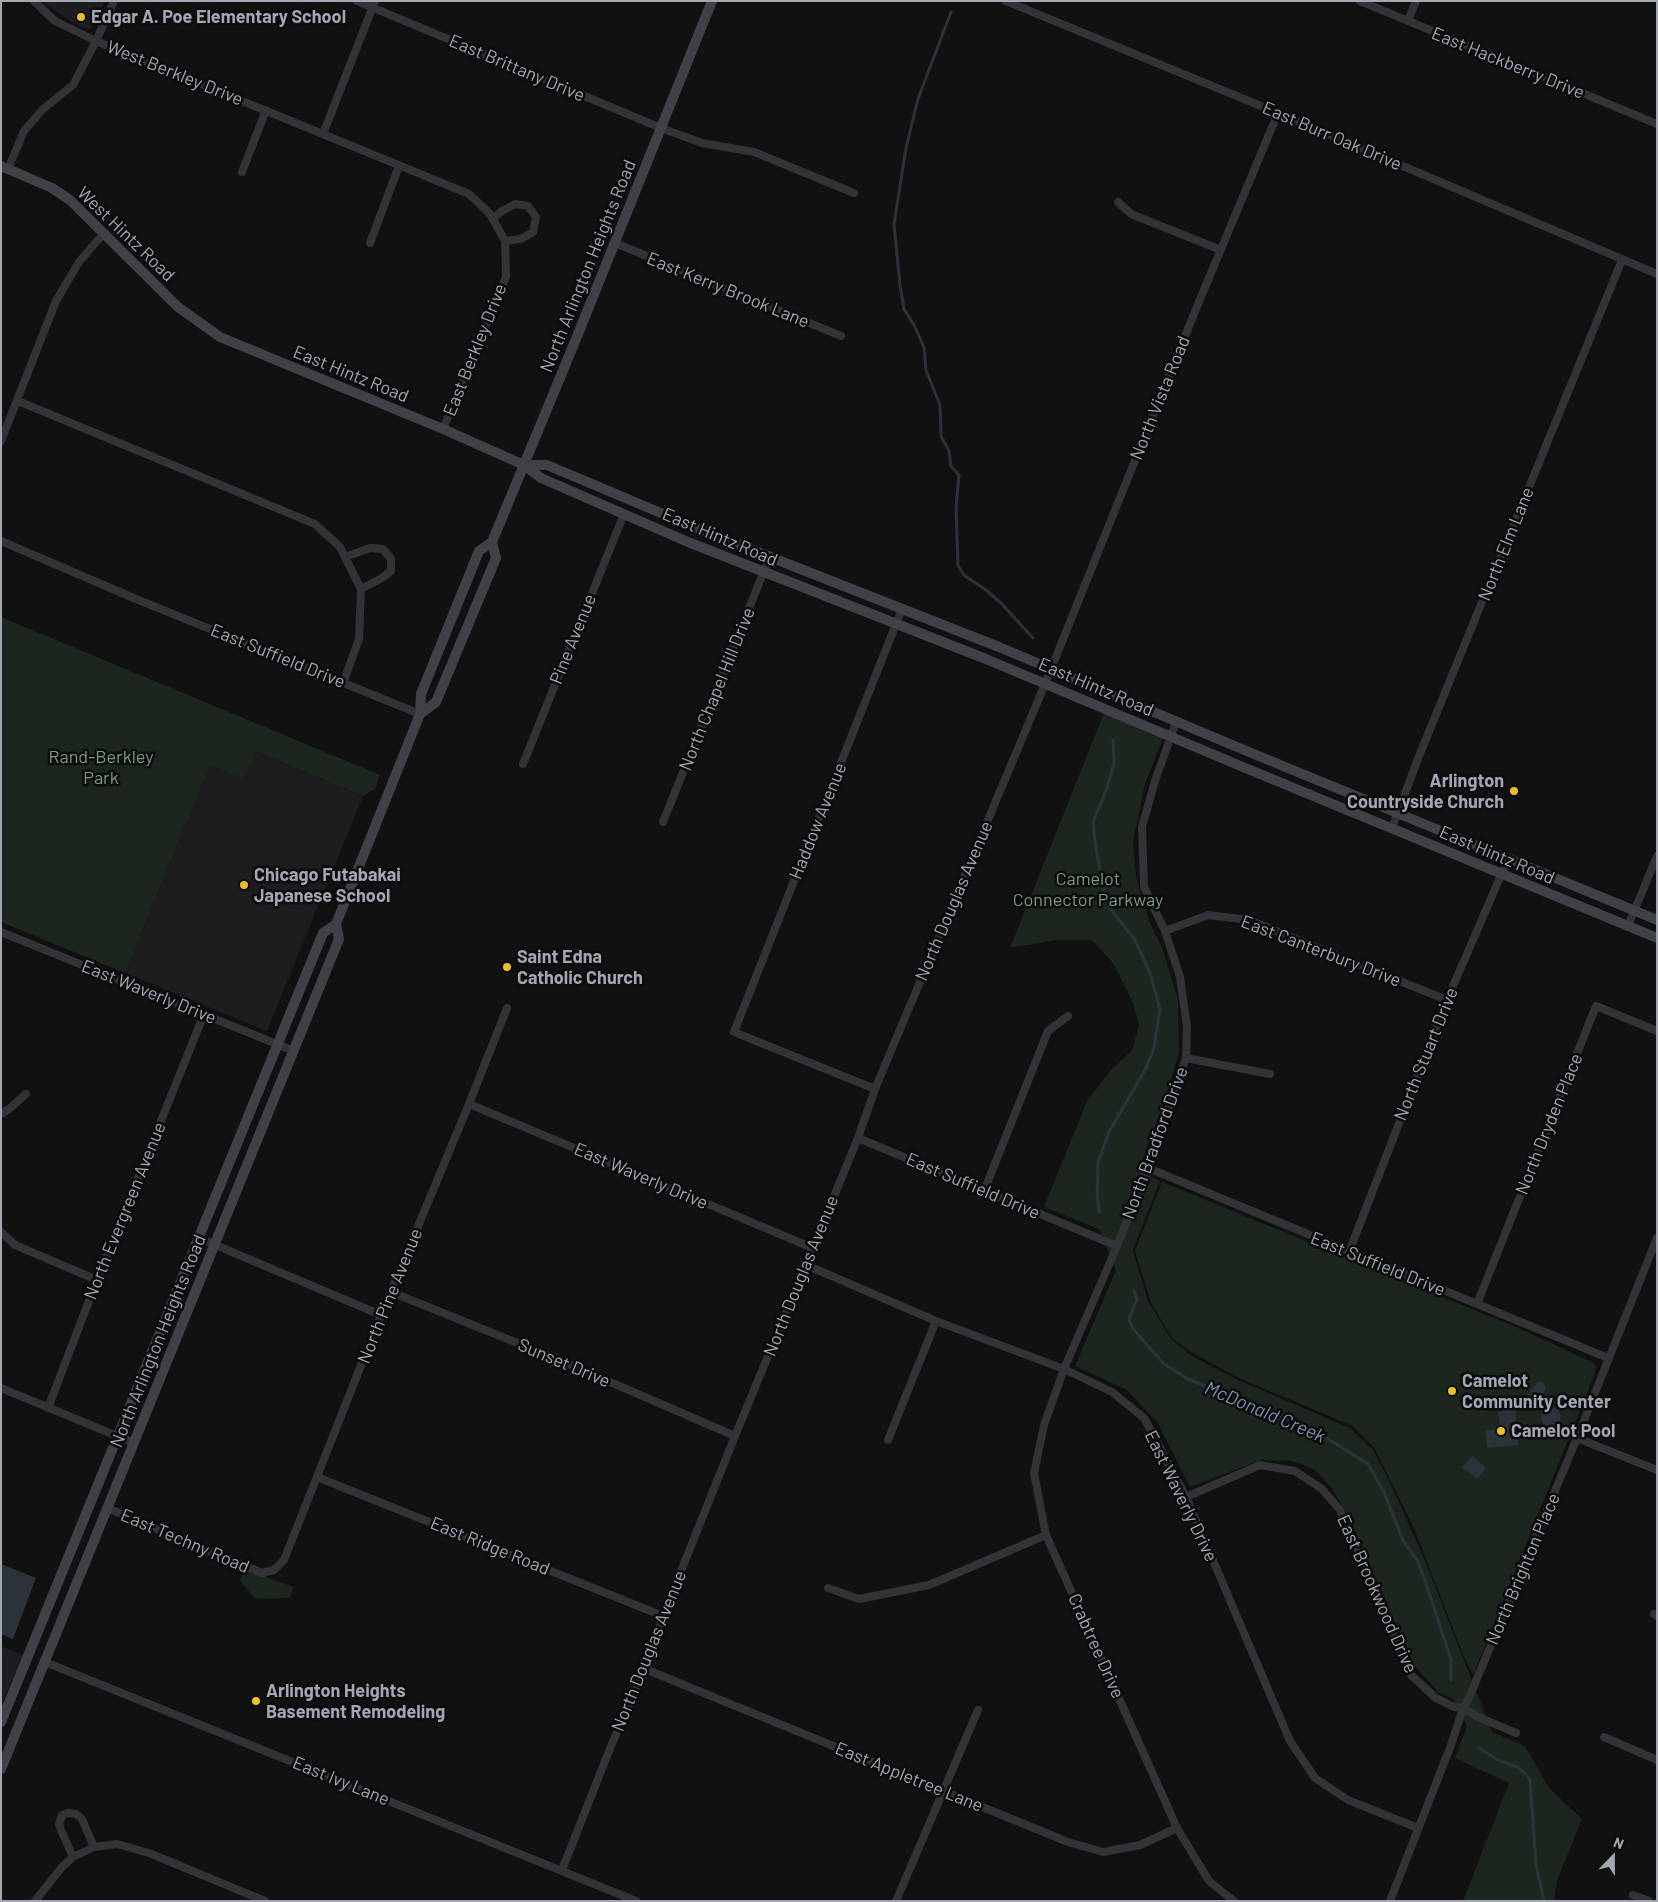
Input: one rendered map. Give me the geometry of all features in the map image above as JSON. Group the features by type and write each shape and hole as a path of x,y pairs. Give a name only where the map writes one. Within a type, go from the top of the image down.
{"main road":[{"name":"North Arlington Heights Road","path":"1,1769 339,940 336,924 420,714 421,694 479,551 492,542 712,1"},
{"name":"West Hintz Road","path":"5,168 52,188 70,200 178,307 220,337"},
{"name":"East Hintz Road","path":"220,337 443,429 524,465 540,478 764,573 986,659 1657,938"},
{"name":"East Hintz Road","path":"524,465 547,464 630,501 1051,669 1657,920"},
{"name":"North Arlington Heights Road","path":"420,714 436,702 496,558 492,542"},
{"name":"North Arlington Heights Road","path":"1,1722 323,933 336,924"}],"street":[{"name":"West Berkley Drive","path":"34,1 55,21 96,41 323,134"},
{"path":"5,168 24,131 43,109 73,84 96,41 114,1"},
{"name":"East Brittany Drive","path":"357,1 374,4 661,128 702,143 754,152 854,193"},
{"name":"East Burr Oak Drive","path":"1006,1 1278,113 1657,274"},
{"name":"East Hackberry Drive","path":"1360,1 1657,124"},
{"path":"1408,22 1416,1"},
{"path":"323,134 374,4"},
{"path":"242,172 266,110"},
{"name":"North Vista Road","path":"1045,684 1278,113"},
{"name":"East Berkley Drive","path":"323,134 469,194 490,214 505,241 506,277 443,429"},
{"path":"370,244 400,166"},
{"path":"1118,202 1131,214 1221,250"},
{"path":"493,219 502,211 515,204 528,206 536,217 532,232 521,240 505,241"},
{"path":"1,442 56,301 79,262 104,233"},
{"name":"East Kerry Brook Lane","path":"615,243 841,336"},
{"name":"North Elm Lane","path":"1392,828 1419,756 1622,260"},
{"path":"18,402 315,524 340,547 361,589 359,639 343,683"},
{"name":"Pine Avenue","path":"522,764 624,514"},
{"name":"East Suffield Drive","path":"1,541 136,599 420,714"},
{"path":"345,557 370,548 383,549 391,559 390,571 382,578 361,589"},
{"name":"North Chapel Hill Drive","path":"663,822 770,556"},
{"name":"Haddow Avenue","path":"875,1089 734,1032 902,609"},
{"name":"North Douglas Avenue","path":"562,1870 611,1746 645,1669 663,1616 735,1436 858,1138 875,1089 1045,684"},
{"name":"North Bradford Drive","path":"1064,1369 1148,1168 1186,1058 1187,1027 1180,977 1165,931 1144,887 1142,827 1176,722"},
{"path":"1628,926 1657,856"},
{"name":"North Stuart Drive","path":"1349,1252 1447,1000 1508,859"},
{"name":"East Canterbury Drive","path":"1165,931 1208,916 1249,920 1447,1000"},
{"name":"East Waverly Drive","path":"3,933 294,1051"},
{"name":"North Dryden Place","path":"1477,1304 1596,1006 1657,1031"},
{"name":"North Pine Avenue","path":"262,1573 274,1570 284,1560 381,1315 507,1008"},
{"name":"North Evergreen Avenue","path":"48,1408 97,1280 204,1014"},
{"path":"984,1191 1048,1031 1068,1016"},
{"path":"1186,1058 1270,1074"},
{"path":"1,1114 26,1094"},
{"name":"East Waverly Drive","path":"469,1104 813,1248"},
{"name":"East Suffield Drive","path":"858,1138 1117,1246"},
{"name":"East Suffield Drive","path":"1148,1168 1608,1358"},
{"path":"1,1232 15,1245 97,1280"},
{"path":"199,1238 381,1315"},
{"name":"North Brighton Place","path":"1390,1901 1463,1708 1469,1698 1577,1438 1657,1238"},
{"name":"East Waverly Drive","path":"806,1266 936,1321 1064,1369 1112,1392 1144,1418 1186,1497 1290,1741 1315,1778 1348,1800 1418,1828"},
{"name":"Sunset Drive","path":"391,1292 556,1359 735,1436"},
{"path":"888,1440 936,1321"},
{"name":"Crabtree Drive","path":"1064,1369 1044,1425 1034,1473 1046,1535 1177,1828 1209,1881 1234,1901"},
{"path":"1,1388 134,1443"},
{"path":"1577,1438 1657,1470"},
{"name":"East Brookwood Drive","path":"1186,1497 1260,1465 1295,1471 1322,1489 1340,1510 1411,1675 1436,1698 1516,1732"},
{"name":"East Ridge Road","path":"317,1477 663,1616"},
{"name":"East Techny Road","path":"107,1508 262,1573"},
{"path":"828,1588 859,1599 929,1585 1046,1535"},
{"name":"East Ivy Lane","path":"45,1662 636,1901"},
{"name":"East Appletree Lane","path":"645,1669 1068,1842 1103,1852 1140,1845 1177,1828"},
{"path":"896,1901 978,1710"},
{"path":"1604,1737 1657,1760"},
{"path":"73,1857 60,1830 59,1824 62,1815 68,1813 76,1814 82,1819 94,1847"},
{"path":"35,1901 62,1867 73,1857 94,1847 117,1844 133,1847 265,1901"},
{"path":"1633,1895 1649,1901"}],"shaded area":[{"name":"Edgar A. Poe Elementary School","path":"42,1 105,1 95,25 90,29 70,21"},
{"name":"Chicago Futabakai Japanese School","path":"255,751 363,796 267,1031 125,973 210,765"},
{"path":"1538,1382 1544,1383 1546,1389 1539,1401 1534,1400 1528,1394"},
{"path":"1506,1403 1515,1404 1518,1445 1487,1448 1485,1430 1500,1429 1498,1412 1503,1411"},
{"path":"1551,1407 1558,1410 1561,1417 1558,1424 1551,1427 1544,1424 1541,1417 1544,1410"},
{"path":"1472,1456 1486,1468 1477,1479 1462,1467"},
{"path":"1,1564 36,1578 13,1639 1,1634"},
{"path":"1,1646 23,1655 1,1706"}],"green space":[{"name":"Rand-Berkley Park","path":"1,617 380,775 375,789 363,796 255,751 244,779 210,765 125,973 1,922"},
{"name":"Camelot Connector Parkway","path":"1104,713 1163,738 1145,784 1133,841 1136,876 1141,895 1150,923 1163,950 1178,1000 1179,1052 1167,1094 1138,1171 1160,1181 1133,1250 1148,1301 1171,1339 1192,1356 1236,1379 1350,1428 1373,1450 1390,1482 1426,1563 1492,1732 1525,1746 1549,1788 1582,1819 1557,1881 1554,1901 1463,1901 1509,1783 1455,1758 1467,1726 1452,1698 1439,1693 1414,1665 1351,1522 1333,1490 1314,1469 1293,1461 1261,1460 1190,1487 1158,1423 1127,1390 1075,1366 1116,1270 1099,1229 1044,1207 1087,1101 1111,1070 1132,1050 1139,1026 1134,1005 1113,963 1092,940 1056,940 1010,948"},
{"path":"1162,1182 1518,1328 1594,1363 1596,1367 1594,1376 1473,1675 1413,1526 1375,1449 1353,1426 1241,1379 1191,1352 1173,1339 1164,1325 1151,1303 1135,1251"},
{"path":"246,1570 294,1587 289,1598 255,1599 240,1580"}],"waterway":[{"name":"McDonald Creek","path":"951,12 918,99 906,148 894,224 900,285 904,309 924,347 926,370 940,405 941,436 949,451 951,466 959,475 956,508 958,566 965,576 1001,603 1033,638"},
{"name":"McDonald Creek","path":"1100,1212 1097,1198 1098,1162 1109,1132 1146,1068 1154,1048 1160,1009 1150,973 1135,940 1109,907 1106,900 1096,849 1093,822 1107,788 1114,763 1113,740"},
{"name":"McDonald Creek","path":"1134,1291 1137,1299 1129,1319 1133,1329 1164,1364 1188,1379 1316,1431 1368,1464 1384,1492 1403,1541 1417,1560 1426,1583 1451,1660 1451,1680"},
{"name":"McDonald Creek","path":"1479,1748 1498,1760 1517,1767 1530,1780 1536,1865 1544,1901"}],"place":[{"name":"Edgar A. Poe Elementary School","path":"81,17"},
{"name":"Arlington Countryside Church","path":"1514,791"},
{"name":"Chicago Futabakai Japanese School","path":"244,885"},
{"name":"Saint Edna Catholic Church","path":"507,967"},
{"name":"Camelot Community Center","path":"1452,1391"},
{"name":"Camelot Pool","path":"1501,1431"},
{"name":"Arlington Heights Basement Remodeling","path":"256,1701"}]}
